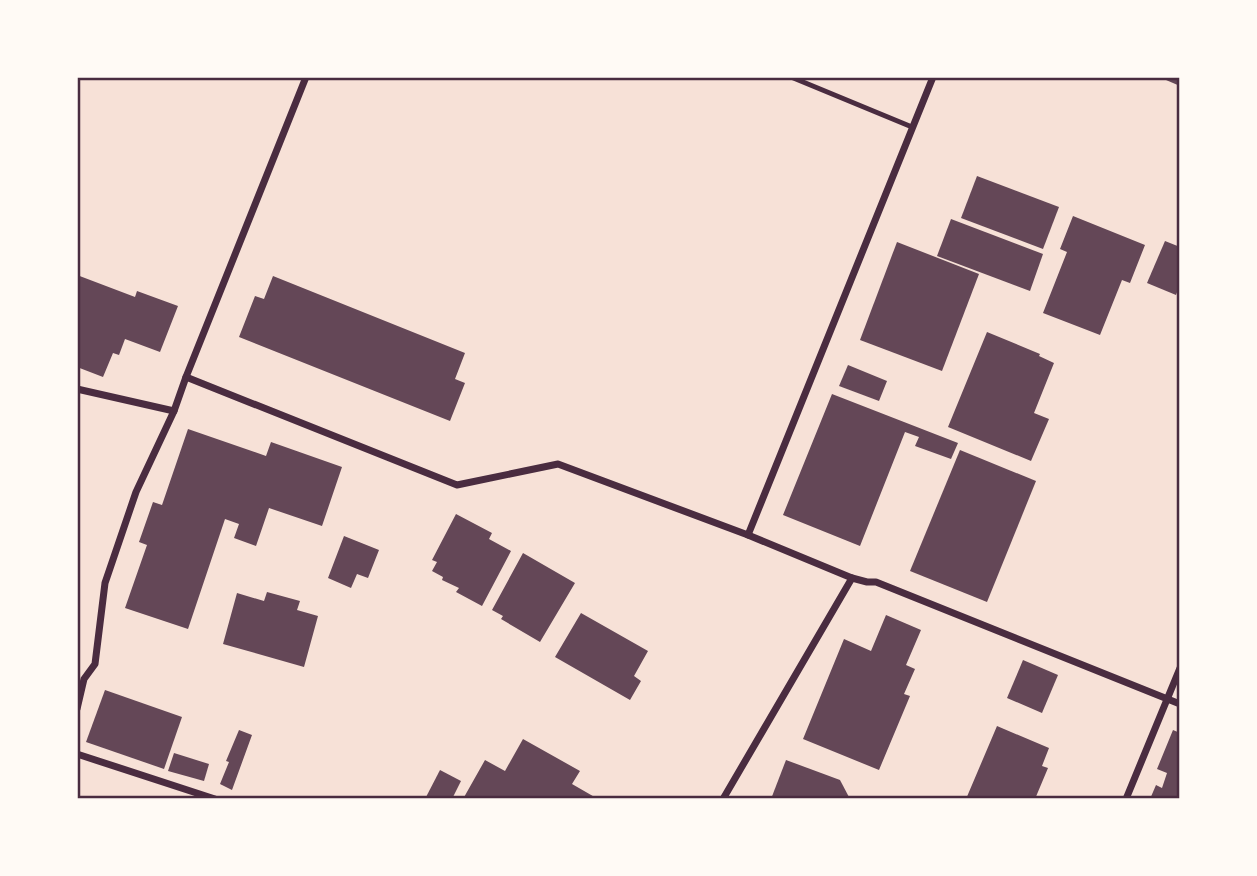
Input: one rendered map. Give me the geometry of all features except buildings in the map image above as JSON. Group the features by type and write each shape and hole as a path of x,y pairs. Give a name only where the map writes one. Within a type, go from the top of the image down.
{"street":[{"path":"77,709 84,679 95,664 105,583 136,492 174,411 306,77"},
{"path":"748,535 933,77"},
{"path":"186,377 457,485 558,464 748,535 852,578 876,582 1180,704"},
{"path":"77,389 174,411"},
{"path":"723,799 852,578"},
{"path":"1126,799 1180,668"},
{"path":"77,754 215,799"}],"lane":[{"path":"791,77 912,127"}]}
